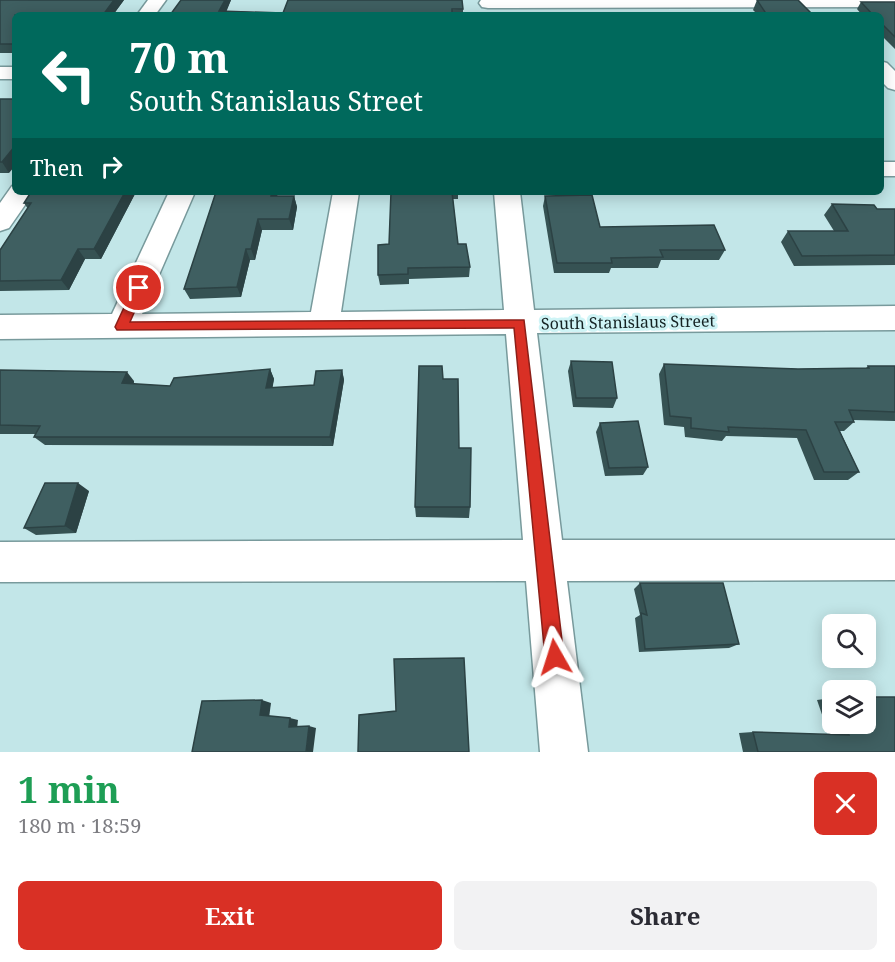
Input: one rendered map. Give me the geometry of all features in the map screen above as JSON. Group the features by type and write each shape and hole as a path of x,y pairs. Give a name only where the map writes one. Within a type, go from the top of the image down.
{"street":[{"path":"489,6 825,6 895,2"},
{"path":"0,222 19,195"},
{"path":"121,327 181,195"},
{"path":"324,325 346,195"},
{"path":"507,195 564,752"},
{"name":"South Stanislaus Street","path":"0,327 520,324 895,318"},
{"path":"0,562 895,560"}],"building":[{"path":"0,0 114,0 105,12 12,12 12,44 0,44"},
{"path":"181,0 225,0 219,11 251,12 172,12"},
{"path":"288,0 462,0 463,9 452,9 452,12 283,12"},
{"path":"757,0 798,0 810,12 765,12"},
{"path":"861,2 895,2 895,37 884,26 884,12 870,12"},
{"path":"0,99 12,99 12,150 0,162"},
{"path":"29,195 123,195 94,249 78,249 61,280 0,281 0,250 31,203 24,203"},
{"path":"215,195 294,196 289,219 258,219 251,249 246,249 237,287 184,289"},
{"path":"391,195 452,195 458,244 466,244 470,267 408,268 408,274 378,275 378,245 389,244"},
{"path":"592,195 600,227 714,225 725,250 660,250 663,257 611,258 612,263 557,263 545,196"},
{"path":"832,204 874,205 877,209 895,209 895,255 802,256 788,231 848,231"},
{"path":"571,361 612,362 617,398 576,398"},
{"path":"664,364 798,369 895,366 895,412 849,410 854,422 835,422 859,472 824,472 806,430 728,427 729,432 691,428 691,418 670,416"},
{"path":"419,366 442,366 443,379 458,379 459,448 471,448 470,507 415,507"},
{"path":"270,369 266,388 314,385 316,371 342,370 330,437 34,437 40,426 0,425 0,370 127,372 122,383 170,386 174,378"},
{"path":"638,421 648,467 609,468 600,423"},
{"path":"45,483 78,483 65,526 24,528"},
{"path":"640,583 723,583 739,644 645,649 641,613 647,615"},
{"path":"464,658 469,752 358,752 359,715 396,711 394,659"},
{"path":"876,697 895,697 895,752 758,752 753,732 876,734"},
{"path":"262,700 260,715 290,718 289,727 309,726 306,752 192,752 202,701"}],"route":[{"path":"139,288 121,327 520,324 555,657"}]}
